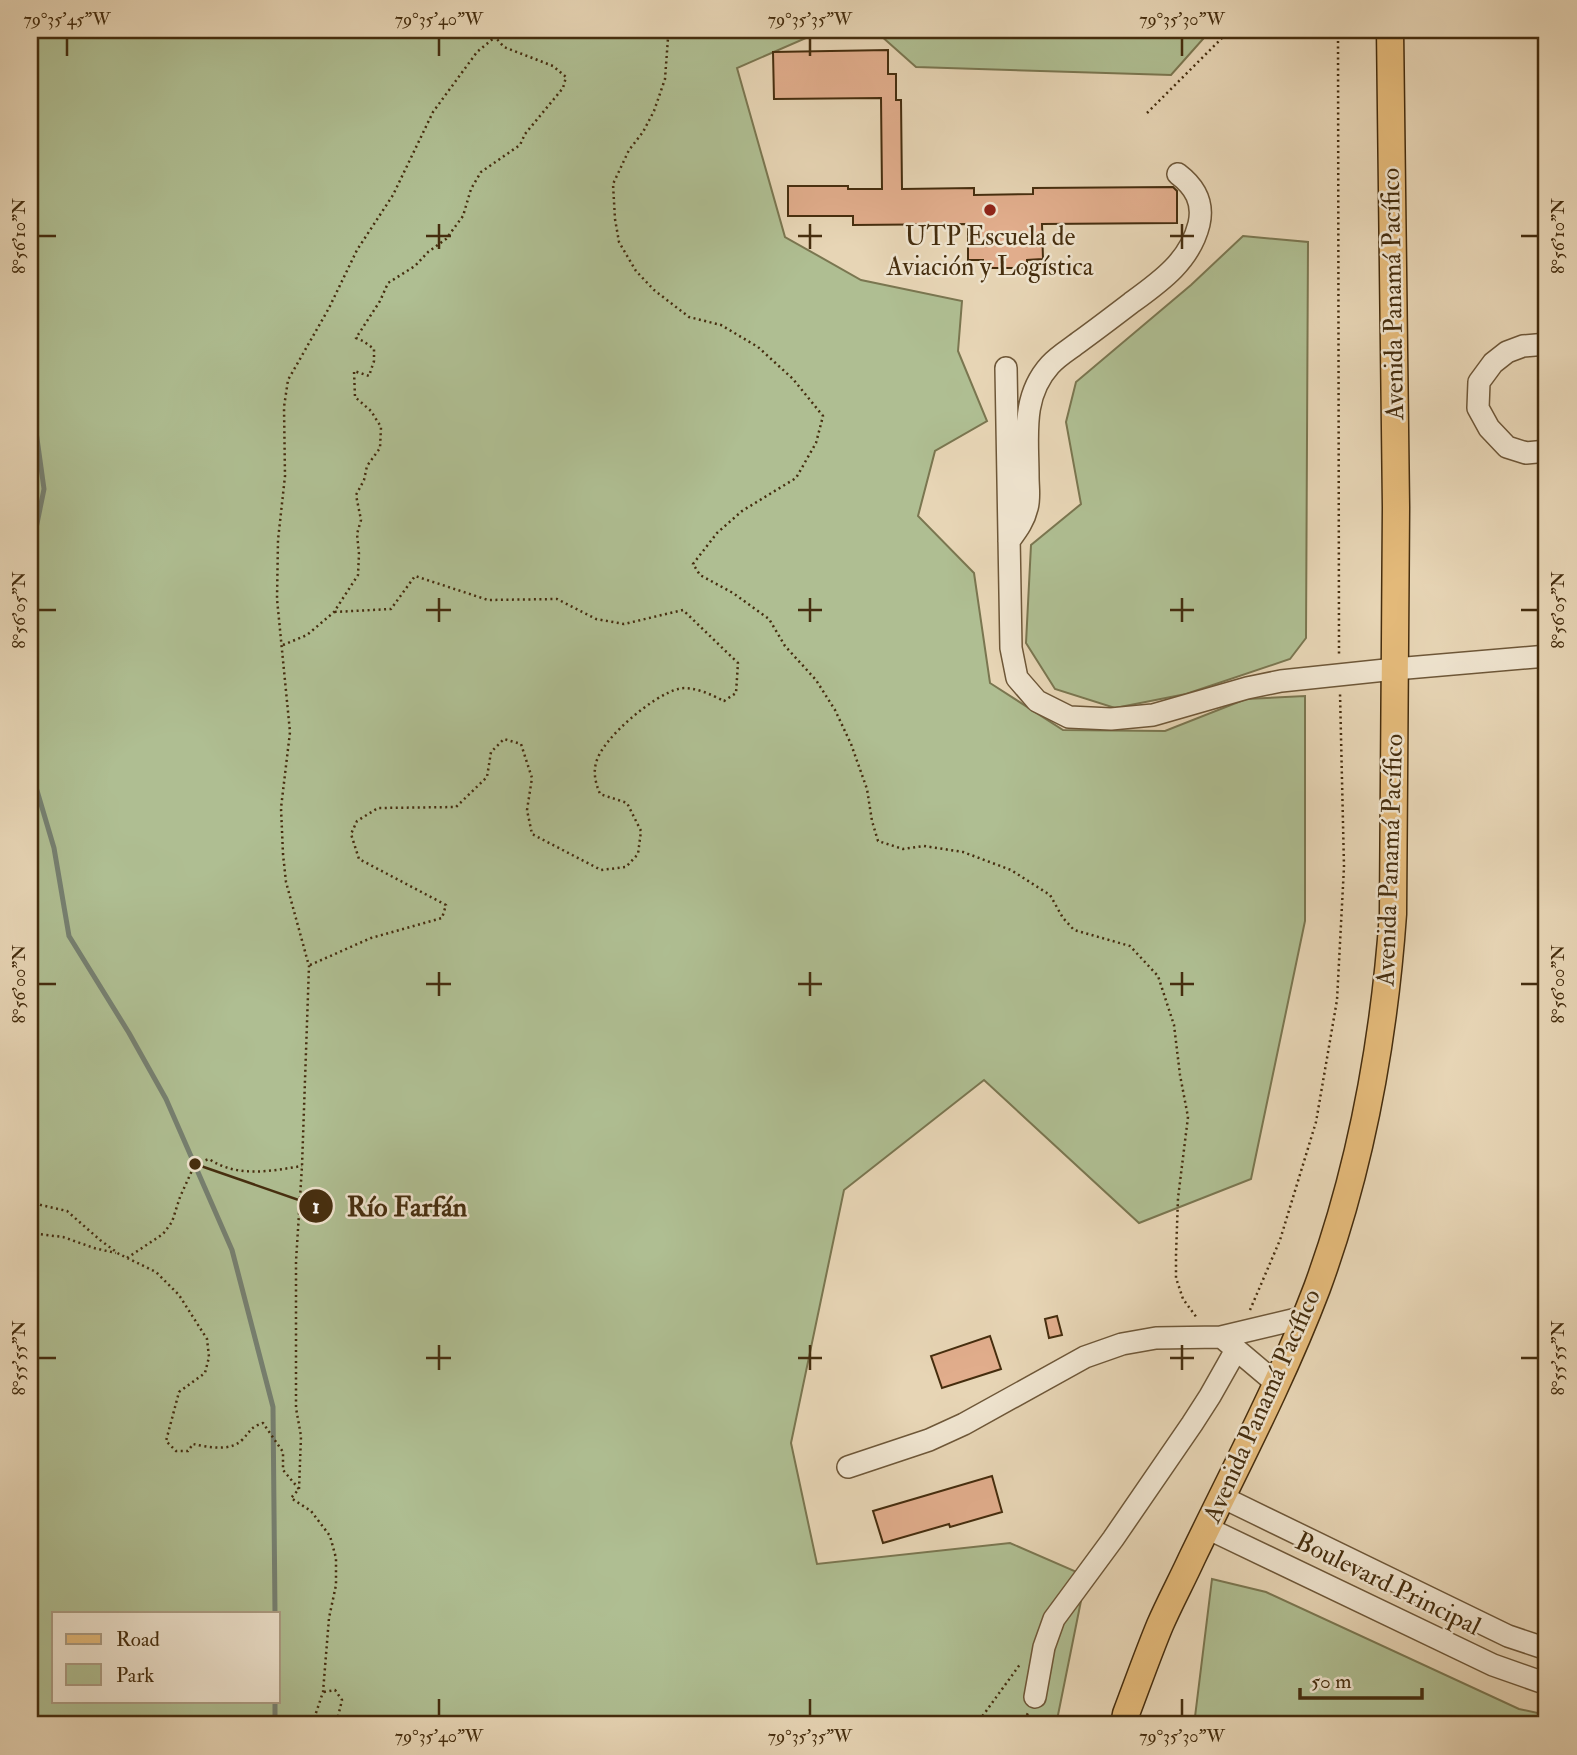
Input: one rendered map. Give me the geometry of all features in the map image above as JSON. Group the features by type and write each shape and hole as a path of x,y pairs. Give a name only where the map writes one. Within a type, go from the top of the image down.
{"main road":[{"name":"Avenida Panamá Pacífico","path":"1124,1725 1160,1625 1276,1383 1317,1287 1343,1208 1377,1055 1388,978 1393,914 1396,507 1390,30"}],"street":[{"path":"1009,541 1023,522 1028,505 1028,416 1038,379 1052,362 1169,274 1184,257 1197,233 1200,205 1196,193 1178,174"},
{"path":"1537,452 1507,447 1489,428 1478,408 1479,382 1493,363 1507,352 1523,345 1547,344"},
{"path":"1006,368 1011,649 1017,678 1037,701 1069,717 1111,719 1153,715 1281,681 1547,656"},
{"path":"848,1467 929,1440 964,1424 1085,1357 1109,1348 1156,1338 1228,1343 1304,1317"},
{"path":"1228,1343 1276,1383"},
{"path":"1035,1697 1044,1647 1054,1619 1210,1396 1228,1343"},
{"name":"Boulevard Principal","path":"1222,1497 1508,1636 1547,1649"},
{"path":"1258,1553 1271,1521"},
{"name":"Boulevard Principal","path":"1207,1528 1493,1665 1547,1684"},
{"path":"1383,1613 1397,1583"}],"path":[{"path":"312,1725 323,1692 329,1618 336,1585 336,1558 330,1536 311,1511 291,1498 299,1489 301,1436 296,1408 296,1261 309,966 286,881 283,854 281,808 290,732 277,599 278,540 285,476 284,407 288,380 329,308 356,250 393,195 433,112 477,52 500,30"},
{"path":"673,30 668,38 665,79 654,111 629,150 613,184 619,242 636,271 654,290 689,317 721,324 758,346 793,379 823,416 816,443 796,478 742,511 717,533 693,564 699,575 733,593 769,619 785,646 816,680 835,710 855,755 867,789 878,841 903,849 924,846 963,852 1011,870 1050,895 1063,918 1074,930 1130,946 1158,976 1174,1025 1188,1117 1178,1198 1176,1278 1182,1299 1195,1316 1228,1343"},
{"path":"1147,113 1230,30"},
{"path":"283,645 307,635 334,612 358,575 356,534 361,520 356,495 364,480 367,466 380,448 381,427 371,411 355,397 354,370 369,376 374,360 374,349 356,338 380,301 388,283 415,266 446,239 463,216 471,189 481,172 520,145 525,134 563,88 566,77 553,66 504,47 495,37"},
{"path":"309,966 371,938 442,918 446,905 359,859 351,834 357,821 378,808 456,807 487,777 491,752 505,739 521,744 532,778 527,810 532,834 601,870 626,867 638,853 642,831 627,803 600,794 595,783 596,761 613,734 650,703 680,688 705,692 724,702 736,693 738,663 683,610 624,624 596,619 558,599 488,600 415,576 391,609 334,612"},
{"path":"127,1258 163,1234 172,1222 195,1164 209,1159 220,1166 256,1173 302,1166"},
{"path":"30,1200 67,1211 119,1254 156,1272 179,1295 207,1339 209,1357 205,1373 179,1392 166,1441 176,1451 188,1451 193,1444 228,1447 240,1442 253,1426 263,1423 283,1452 284,1470 299,1489"},
{"path":"30,1233 63,1237 119,1254"},
{"path":"976,1725 1023,1661"},
{"path":"323,1692 335,1690 342,1700 336,1725"}],"green space":[{"path":"30,30 1211,30 1171,75 916,67 880,35 815,34 737,68 785,237 861,280 962,301 958,351 987,421 935,451 918,516 974,573 990,683 1063,730 1165,731 1246,699 1305,696 1305,921 1251,1179 1139,1223 984,1080 844,1190 791,1443 817,1564 1010,1543 1086,1576 1056,1725 30,1725"},
{"path":"1243,236 1308,242 1306,638 1290,659 1186,694 1115,708 1055,689 1026,643 1031,545 1081,504 1066,422 1076,382 1191,285"},
{"path":"1212,1579 1266,1592 1519,1709 1547,1715 1547,1725 1194,1725"}],"building":[{"path":"888,50 888,74 896,74 896,100 901,100 902,189 974,188 974,195 1033,194 1033,188 1173,187 1177,191 1177,223 1042,224 1043,259 1027,260 1027,268 983,268 983,260 968,260 968,224 853,225 853,216 788,216 788,186 882,189 881,98 774,99 773,52"},
{"path":"1057,1316 1062,1335 1049,1338 1045,1319"},
{"path":"990,1336 1001,1369 942,1388 931,1356"},
{"path":"992,1476 1002,1512 883,1543 873,1511"}],"waterway":[{"path":"30,388 44,489 30,558"},
{"path":"30,767 54,848 69,936 166,1099 232,1250 273,1407 275,1612"},
{"path":"275,1702 275,1725"}],"place":[{"name":"UTP Escuela de Aviación y Logística","path":"990,210"},
{"name":"Río Farfán","path":"195,1164"}]}
